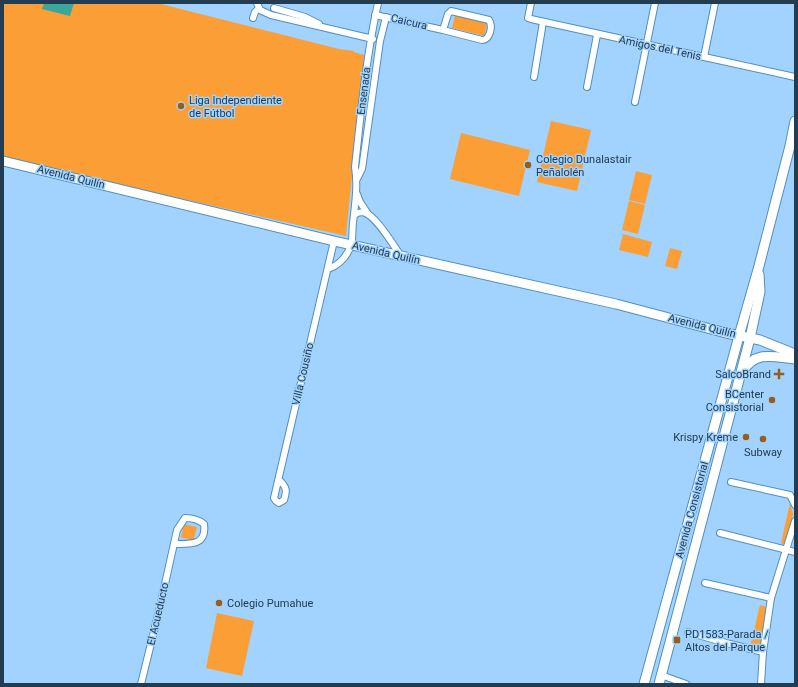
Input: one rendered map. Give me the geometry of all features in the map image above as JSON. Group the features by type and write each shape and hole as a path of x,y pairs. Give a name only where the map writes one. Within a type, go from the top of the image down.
{"street":[{"name":"Ensenada","path":"351,245 357,179 355,167 363,89 370,38 378,3"},
{"name":"Amigos del Tenis","path":"531,3 528,14 528,18 531,19 597,35 795,77"},
{"path":"635,102 655,3"},
{"path":"704,57 715,3"},
{"path":"271,15 274,5"},
{"path":"274,5 277,10 297,18 380,41"},
{"path":"258,6 261,11 271,15 297,18"},
{"path":"253,18 258,6"},
{"name":"Caicura","path":"375,15 484,41 489,37 491,23 487,19 452,11 448,14 443,30"},
{"name":"Ensenada","path":"357,179 362,169 372,90 380,41 386,17"},
{"path":"534,77 543,22"},
{"path":"587,87 597,35"},
{"path":"363,89 372,90"},
{"name":"Avenida Consistorial","path":"644,684 759,266 795,121"},
{"name":"Avenida Quilín","path":"3,161 334,241 616,304 739,336 795,348"},
{"path":"356,193 360,202 383,230 401,256"},
{"path":"354,215 360,212 369,214"},
{"name":"Villa Cousiño","path":"279,480 334,241"},
{"path":"328,269 341,262 351,245"},
{"name":"Avenida Consistorial","path":"660,682 738,379 750,338 760,292 759,266"},
{"name":"Avenida Quilín","path":"769,343 795,354"},
{"path":"738,379 747,365 756,358 771,356 795,359"},
{"path":"701,475 706,479 712,479"},
{"path":"731,482 790,495 795,505"},
{"path":"691,511 698,510 703,514"},
{"name":"El Acueducto","path":"141,684 177,530 185,518 190,518 204,524 203,534 199,542 174,544"},
{"path":"761,684 763,652 771,598 795,521"},
{"path":"720,533 795,552"},
{"path":"705,583 771,598"},
{"path":"688,632 763,652"},
{"path":"660,682 686,684"}],"shaded area":[{"name":"Liga Independiente de Fútbol","path":"3,3 157,3 339,49 354,51 364,55 346,236 3,158"},
{"path":"44,3 74,3 70,16 42,9"},
{"path":"455,15 487,23 484,36 452,28"},
{"path":"551,121 591,130 577,191 537,182"},
{"path":"461,133 530,150 519,196 450,179"},
{"path":"636,171 652,175 645,204 629,200"},
{"path":"629,201 645,205 638,234 622,230"},
{"path":"623,234 652,242 648,257 619,250"},
{"path":"670,248 682,251 677,269 665,266"},
{"path":"790,503 793,514 787,545 781,543"},
{"path":"184,524 197,527 193,541 181,537"},
{"path":"760,605 767,607 761,647 759,650 750,647"},
{"path":"217,613 254,621 242,676 206,668"}],"place":[{"name":"Liga Independiente de Fútbol","path":"181,106"},
{"name":"Colegio Dunalastair Peñalolén","path":"528,165"},
{"name":"SalcoBrand","path":"779,374"},
{"name":"BCenter Consistorial","path":"772,400"},
{"name":"Krispy Kreme","path":"746,437"},
{"name":"Subway","path":"763,439"},
{"name":"Colegio Pumahue","path":"219,603"},
{"name":"PD1583-Parada / Altos del Parque","path":"677,640"}]}
